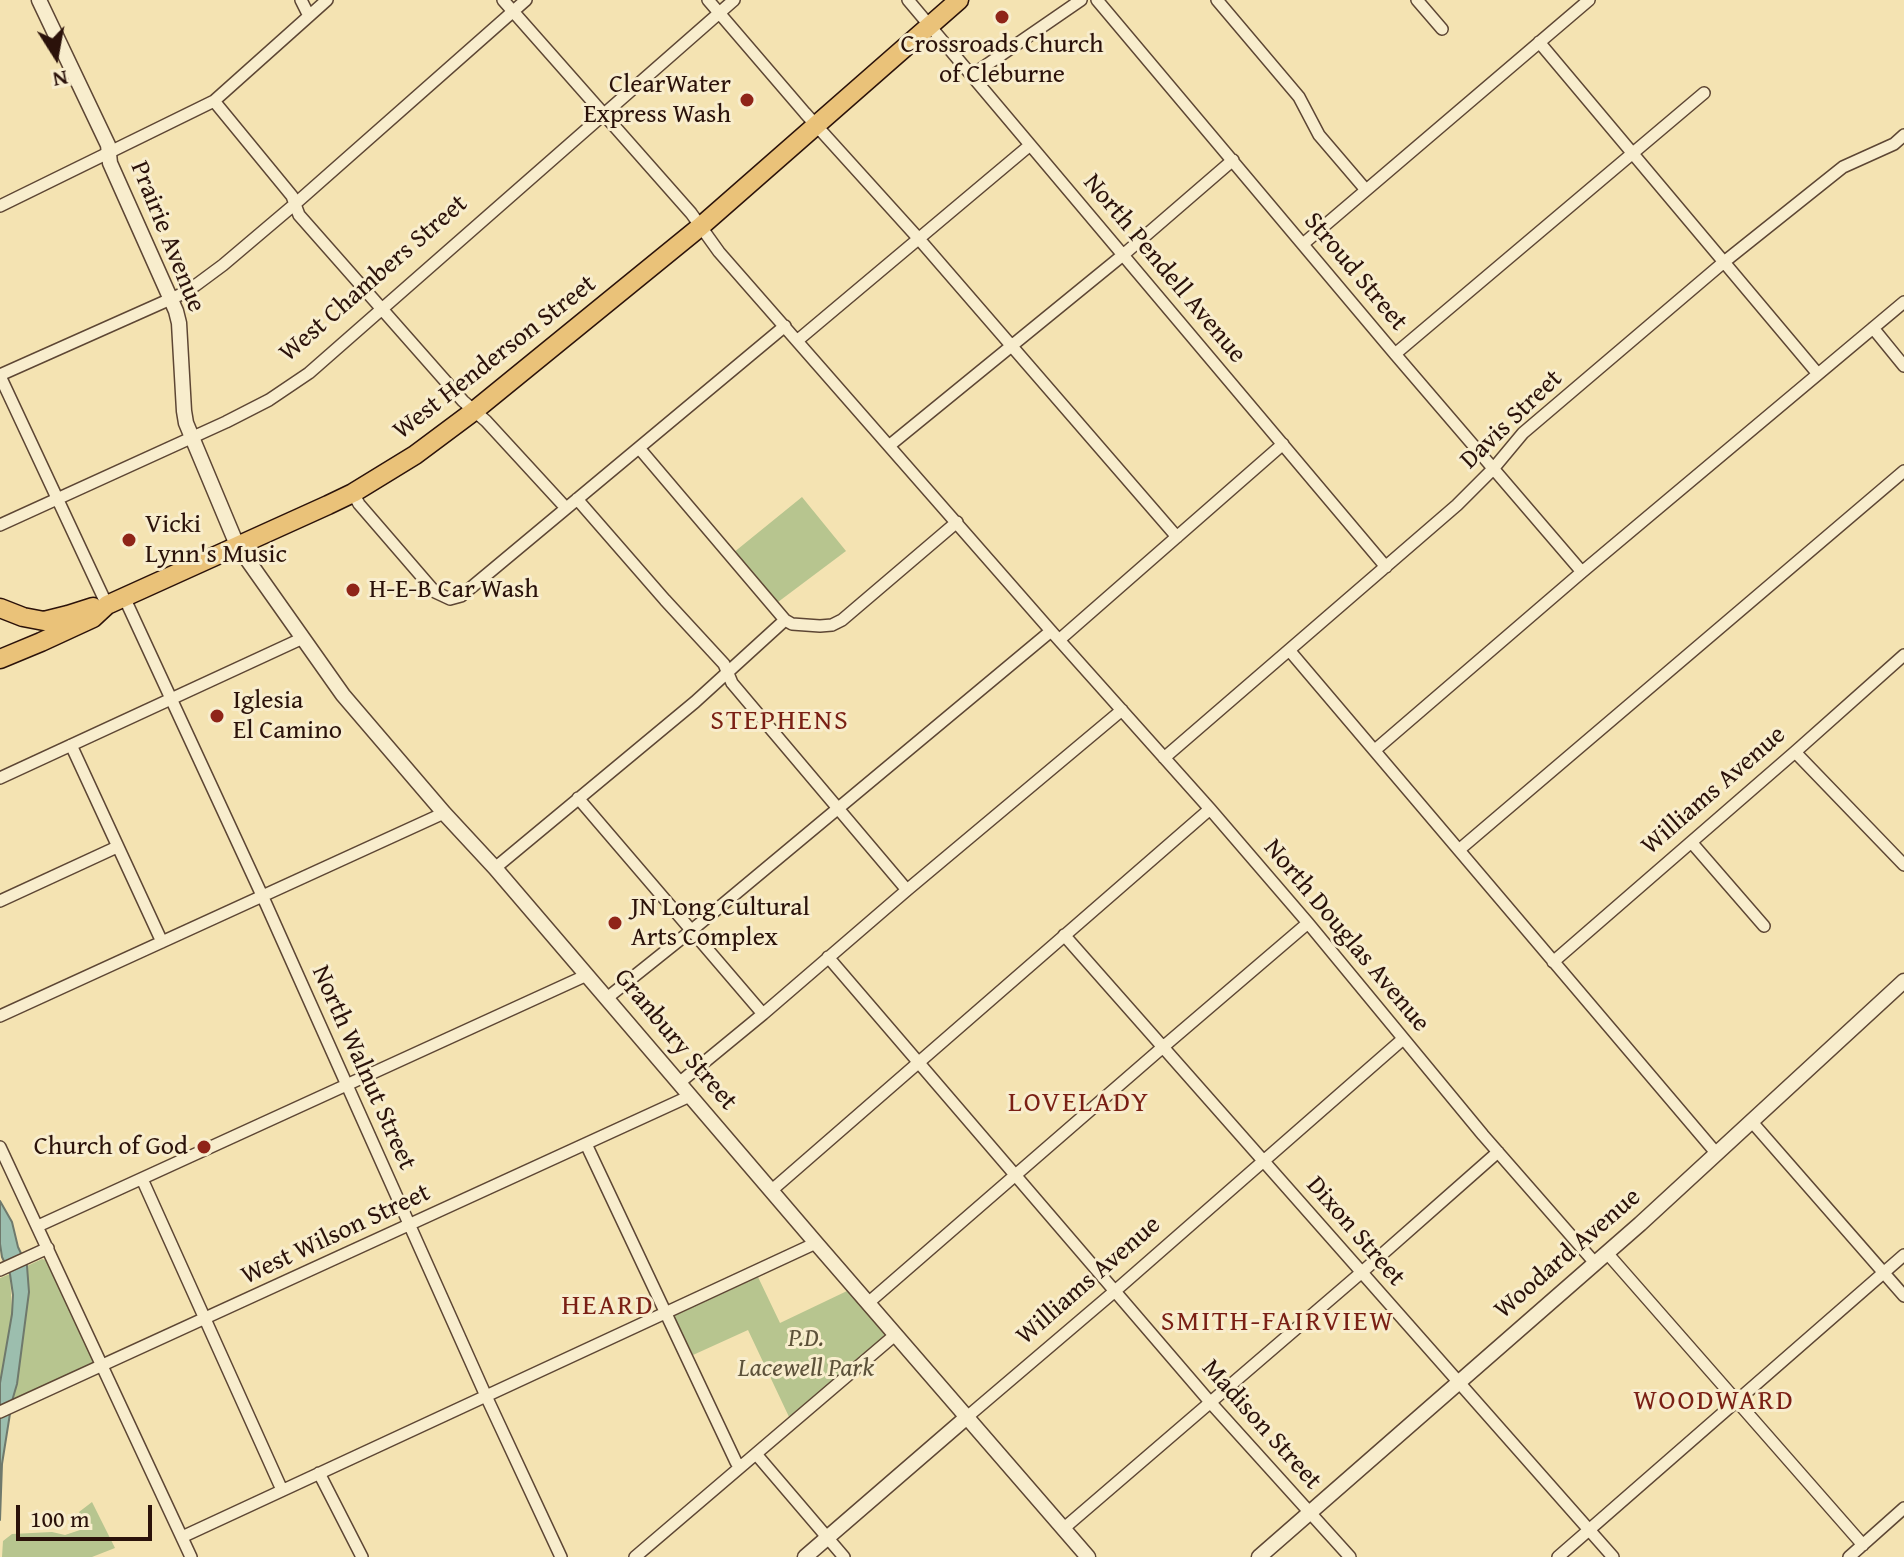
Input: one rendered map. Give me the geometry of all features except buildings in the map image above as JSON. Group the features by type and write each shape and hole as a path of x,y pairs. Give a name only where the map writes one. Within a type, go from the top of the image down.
{"main road":[{"name":"West Henderson Street","path":"0,659 93,618 116,601 353,493 415,455 474,411 700,227 959,0"},
{"path":"0,608 44,621 116,601"}],"street":[{"name":"Prairie Avenue","path":"39,0 108,145 111,165 171,298 179,323 184,411 237,545"},
{"path":"301,0 309,16"},
{"path":"0,206 214,101 327,0"},
{"name":"North Douglas Avenue","path":"503,0 691,213 719,252 1210,809 1595,1263"},
{"path":"0,376 184,293 207,277 295,204 526,0"},
{"path":"708,0 1177,537"},
{"name":"West Chambers Street","path":"0,525 269,400 310,372 734,0"},
{"name":"North Pendell Avenue","path":"908,0 1386,567"},
{"name":"Stroud Street","path":"1097,0 1582,572"},
{"path":"1217,0 1299,97 1319,135 1366,190"},
{"path":"1417,0 1442,29"},
{"path":"1303,244 1589,0"},
{"path":"972,75 1076,1"},
{"path":"1539,42 1818,374"},
{"path":"1395,354 1704,93"},
{"path":"214,101 292,196 299,215 463,401 486,421 566,508"},
{"name":"Davis Street","path":"1164,758 1457,505 1533,425 1724,262 1843,167 1894,144 1904,135"},
{"path":"798,340 1029,146"},
{"path":"890,445 1123,255 1233,160"},
{"path":"1375,750 1904,302"},
{"path":"353,493 435,592 450,599 461,596 785,326"},
{"path":"1873,328 1904,366"},
{"name":"North Walnut Street","path":"0,376 58,498 171,699 561,1557"},
{"path":"607,998 838,807 1177,537 1283,444"},
{"path":"639,448 785,620 792,624 820,626 842,620 957,522"},
{"path":"1460,849 1904,471"},
{"path":"577,499 724,664 732,683 907,890"},
{"name":"Granbury Street","path":"237,545 343,695 1088,1557"},
{"path":"495,868 695,702 785,620"},
{"path":"0,778 303,638"},
{"path":"1289,650 1717,1154"},
{"name":"Williams Avenue","path":"1553,962 1903,658"},
{"path":"679,1083 1122,710"},
{"path":"71,745 162,942"},
{"path":"1795,752 1904,865"},
{"path":"578,798 763,1014"},
{"path":"772,1190 1210,809"},
{"path":"0,1016 444,813"},
{"path":"1692,843 1764,926"},
{"path":"0,901 117,847"},
{"path":"868,1303 1308,923"},
{"name":"Dixon Street","path":"1064,935 1613,1557"},
{"name":"Madison Street","path":"828,957 1210,1402 1350,1557"},
{"path":"38,1226 587,975"},
{"name":"Woodard Avenue","path":"1259,1557 1607,1253 1901,990"},
{"name":"Williams Avenue","path":"805,1557 1403,1039"},
{"name":"West Wilson Street","path":"6,1410 690,1096"},
{"path":"1752,1122 1904,1296"},
{"path":"586,1144 740,1467"},
{"path":"0,1147 191,1557"},
{"path":"1063,1529 1498,1152"},
{"path":"142,1179 282,1490"},
{"path":"182,1537 816,1243"},
{"path":"4,1268 48,1248"},
{"path":"1607,1253 1737,1401 1856,1553 1904,1508"},
{"path":"1558,1557 1904,1255"},
{"path":"635,1557 895,1335"},
{"path":"756,1454 844,1557"},
{"path":"319,1473 362,1557"}],"green space":[{"path":"802,497 846,551 778,602 733,553"},
{"path":"46,1260 94,1361 12,1401 29,1292 27,1266"},
{"path":"10,1274 12,1313 0,1383 0,1278"},
{"name":"P.D. Lacewell Park","path":"758,1277 780,1323 847,1291 885,1336 790,1419 748,1330 693,1355 674,1316"},
{"path":"92,1502 115,1548 92,1557 2,1557 3,1541 12,1534 52,1532 65,1535 86,1528 79,1512"}],"shaded area":[{"path":"0,1201 12,1222 27,1266 29,1292 17,1384 2,1464 0,1520 0,1383 13,1295 0,1244"}],"place":[{"name":"Crossroads Church of Cleburne","path":"1002,17"},
{"name":"ClearWater Express Wash","path":"747,100"},
{"name":"Vicki Lynn's Music","path":"129,540"},
{"name":"H-E-B Car Wash","path":"353,590"},
{"name":"Iglesia El Camino","path":"217,716"},
{"name":"JN Long Cultural Arts Complex","path":"615,923"},
{"name":"Church of God","path":"204,1147"}],"district":[{"name":"STEPHENS","path":"780,722"},
{"name":"LOVELADY","path":"1079,1104"},
{"name":"HEARD","path":"608,1307"},
{"name":"SMITH-FAIRVIEW","path":"1278,1323"},
{"name":"WOODWARD","path":"1714,1402"}]}
